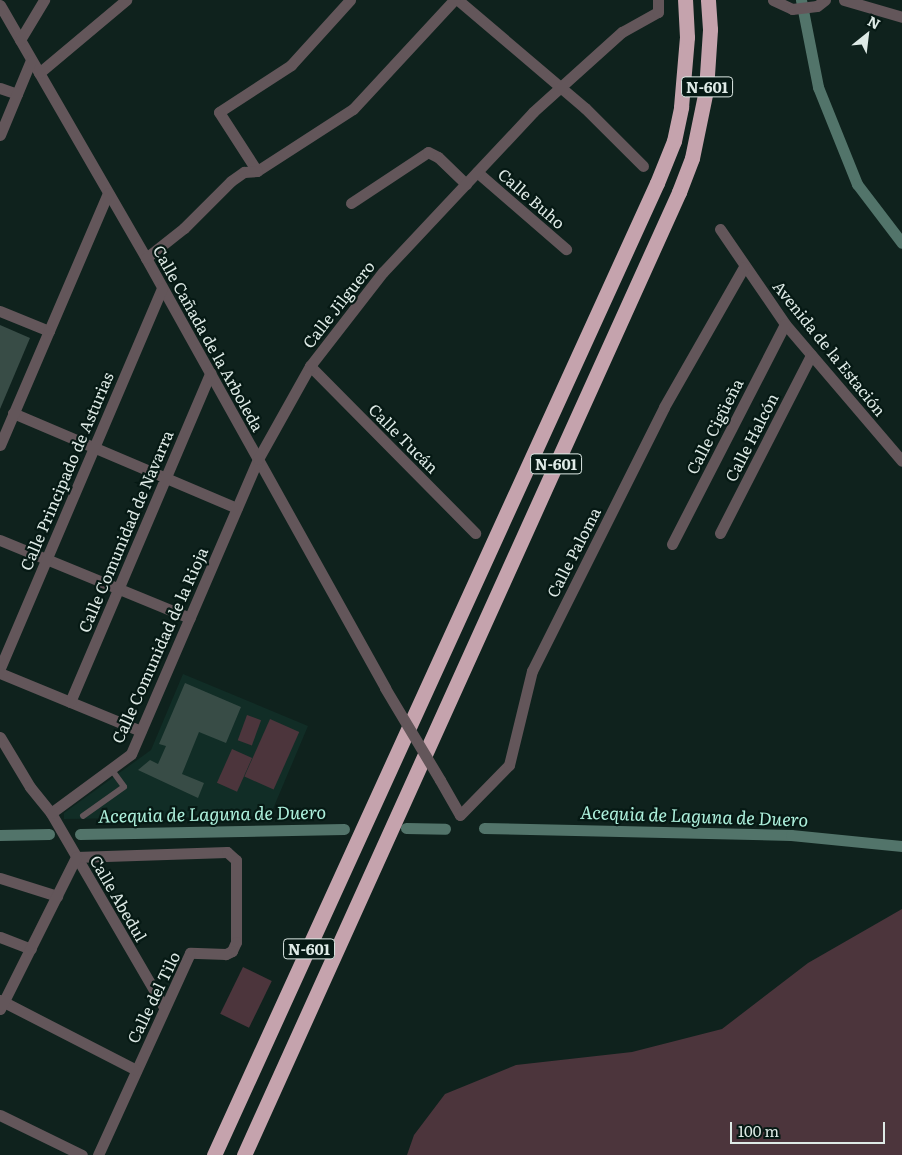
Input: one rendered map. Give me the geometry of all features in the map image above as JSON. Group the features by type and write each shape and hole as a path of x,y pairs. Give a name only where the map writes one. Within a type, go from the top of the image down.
{"highway":[{"name":"N-601","path":"214,1155 657,183 674,141 681,107 687,37 685,0"},
{"name":"N-601","path":"244,1155 679,192 692,158 706,90 710,29 708,0"}],"street":[{"path":"20,40 44,0"},
{"path":"39,73 126,0"},
{"path":"257,171 219,112 291,65 350,0"},
{"path":"146,258 184,228 231,181 244,172 257,171 353,109 454,0"},
{"path":"458,0 586,108 643,166"},
{"name":"Calle Jilguero","path":"258,459 310,366 383,272 560,87 622,32 658,12 658,0"},
{"path":"773,0 792,9 821,3"},
{"path":"844,0 902,17"},
{"name":"Calle Cañada de la Arboleda","path":"0,5 146,258 386,688 440,780"},
{"path":"0,134 31,60"},
{"path":"0,88 17,94"},
{"path":"351,203 428,152 438,157 466,184"},
{"name":"Calle Buho","path":"477,172 566,249"},
{"path":"0,445 108,193"},
{"name":"Avenida de la Estación","path":"720,228 744,267 785,324 902,460"},
{"name":"Calle Paloma","path":"440,780 460,815 509,765 532,671 664,407 744,267"},
{"name":"Calle Principado de Asturias","path":"0,668 162,288"},
{"path":"0,311 49,331"},
{"name":"Calle Cigüeña","path":"672,544 785,324"},
{"name":"Calle Halcón","path":"720,533 811,355"},
{"name":"Calle Tucán","path":"310,366 475,533"},
{"name":"Calle Comunidad de Navarra","path":"70,702 210,373"},
{"path":"13,413 237,508"},
{"name":"Calle Comunidad de la Rioja","path":"51,813 131,754 258,459"},
{"path":"1,538 190,618"},
{"path":"0,673 141,731"},
{"name":"Calle Abedul","path":"0,737 4,752 51,813 164,1007"},
{"name":"Calle del Tilo","path":"76,857 144,853 233,854 236,942 232,951 226,954 190,953 98,1155"},
{"path":"76,857 1,1004 136,1070"},
{"path":"0,878 57,896"},
{"path":"0,938 30,949"},
{"path":"0,1115 82,1155"}],"lane":[{"path":"83,816 124,786 111,769"}],"shaded area":[{"path":"183,674 308,726 270,816 64,819 64,813 151,750"},
{"path":"247,715 261,720 252,746 238,740"},
{"path":"270,719 299,732 274,790 244,777"},
{"path":"232,749 252,758 237,792 217,783"},
{"path":"902,909 902,1155 407,1155 414,1135 445,1094 516,1065 632,1052 722,1029 808,963"},
{"path":"243,967 272,981 249,1028 220,1014"}],"building":[{"path":"0,325 30,338 0,409"},
{"path":"185,683 241,707 226,743 199,732 182,774 204,783 198,798 138,770 150,760 158,764 166,746 159,744"}],"waterway":[{"path":"801,0 818,87 857,184 902,243"},
{"name":"Acequia de Laguna de Duero","path":"406,828 445,829"},
{"name":"Acequia de Laguna de Duero","path":"484,828 791,835 902,846"},
{"name":"Acequia de Laguna de Duero","path":"80,834 344,829"},
{"name":"Acequia de Laguna de Duero","path":"0,835 49,834"}]}
